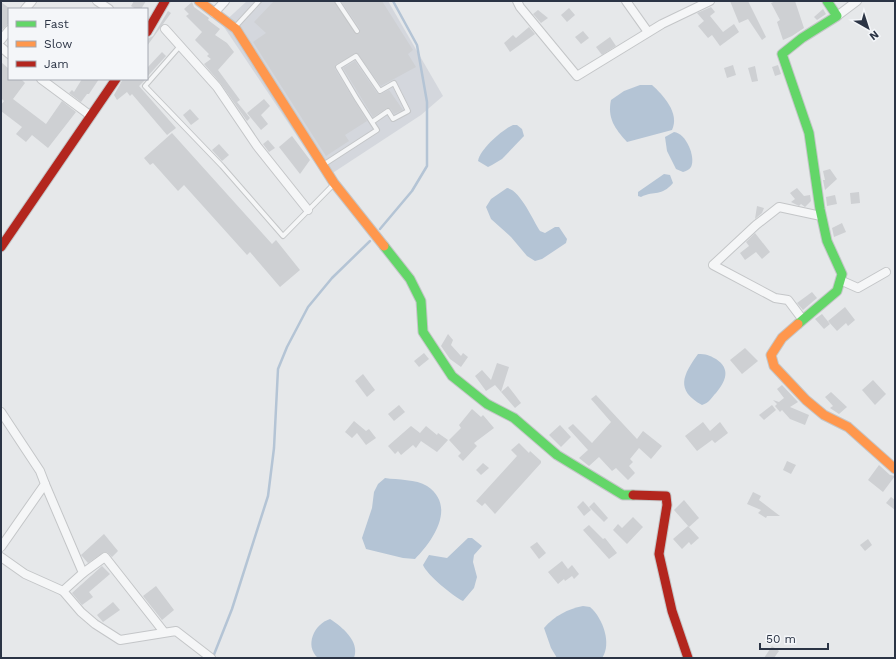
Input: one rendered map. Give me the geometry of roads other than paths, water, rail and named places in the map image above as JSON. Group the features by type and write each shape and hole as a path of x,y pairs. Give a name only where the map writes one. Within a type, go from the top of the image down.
{"street":[{"path":"97,1 108,8"},
{"path":"148,30 165,1"},
{"path":"199,1 234,28 334,183 410,279 421,301 423,332 452,376 487,404 514,418 557,455 623,495 666,496 667,505 659,554 672,611 688,658"},
{"path":"214,13 225,1"},
{"path":"517,1 520,7 578,76 648,32 710,1"},
{"path":"626,1 648,32"},
{"path":"827,1 837,16"},
{"path":"857,1 837,16 802,38 782,54 808,133 821,216 827,241 842,274 837,291 782,338 771,355 774,366 806,400 824,415 848,427 895,469"},
{"path":"165,29 217,87 257,146 308,210"},
{"path":"1,40 8,31"},
{"path":"42,80 91,116"},
{"path":"1,247 115,80"},
{"path":"803,320 788,300 775,298 713,265 779,207 821,216"},
{"path":"840,280 858,288 886,272"},
{"path":"1,412 40,471 83,573"},
{"path":"1,547 45,484"},
{"path":"63,591 83,573 105,557 164,632"},
{"path":"1,558 25,574 63,591 82,612 120,640 176,631 211,658"}],"lane":[{"path":"234,28 259,1"},
{"path":"337,1 357,31"},
{"path":"180,46 145,86 222,166 283,236 334,183"},
{"path":"322,165 377,130 372,122 338,67 356,56 380,91 394,83 408,111 393,119 388,111 372,122"}],"water":[{"path":"640,85 652,85 661,94 672,111 674,124 672,130 627,142 616,128 611,118 611,100 624,91"},
{"path":"513,125 517,125 522,129 524,136 502,159 488,167 478,161 483,151 492,140"},
{"path":"674,132 682,136 691,152 691,167 683,172 676,169 667,151 665,137"},
{"path":"664,174 670,175 673,183 669,187 661,192 641,197 638,196 638,192"},
{"path":"507,188 517,194 540,231 545,233 555,227 559,227 567,239 566,243 542,259 535,261 527,256 511,237 491,219 486,207 491,199"},
{"path":"698,354 707,355 716,359 724,367 725,371 724,380 719,389 708,402 702,405 688,394 684,382 688,369"},
{"path":"385,478 412,481 423,484 436,494 440,503 441,513 435,533 429,543 415,559 403,558 366,549 362,538 372,508 374,492 378,484"},
{"path":"468,538 472,538 482,546 474,555 473,562 477,577 474,588 463,601 441,585 423,565 429,555 447,558"},
{"path":"583,606 590,607 595,612 605,631 606,646 602,658 557,658 551,648 544,628 552,620 562,614"},
{"path":"330,619 349,635 354,646 354,658 318,658 314,653 311,642 315,630"}],"waterway":[{"path":"380,229 412,191 427,166 427,102 417,45 393,1"},
{"path":"213,657 232,609 268,496 274,448 278,369 287,347 308,307 332,278 370,241"}]}
